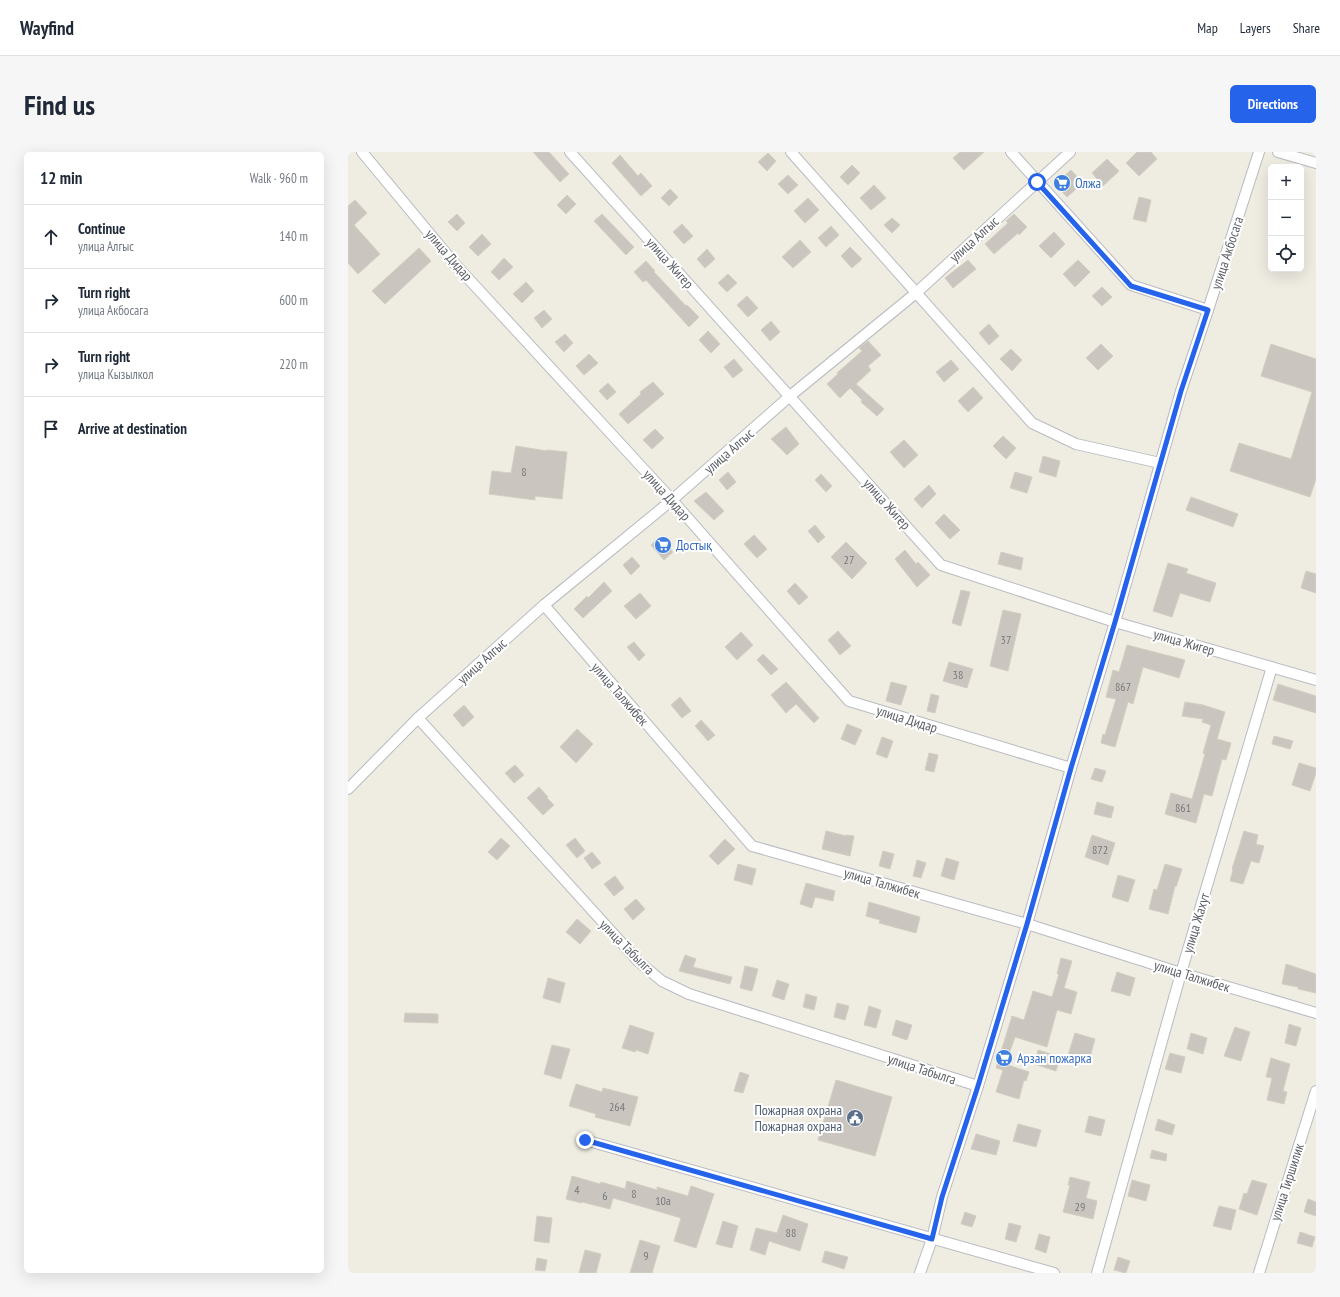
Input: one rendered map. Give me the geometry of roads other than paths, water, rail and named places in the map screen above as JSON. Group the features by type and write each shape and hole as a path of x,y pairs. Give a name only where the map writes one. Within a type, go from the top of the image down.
{"street":[{"name":"улица Дидар","path":"362,152 454,263 672,500 849,701 1071,768"},
{"name":"улица Жигер","path":"570,152 941,564 1115,622 1316,680"},
{"path":"791,152 1032,423 1076,444 1160,463"},
{"path":"1010,152 1131,286 1208,310"},
{"name":"улица Алгыс","path":"348,788 418,718 544,606 672,500 790,396 916,293 1070,152"},
{"name":"улица Акбосага","path":"920,1273 932,1239 942,1197 978,1086 1027,924 1181,391 1259,152"},
{"path":"1278,152 1316,163"},
{"name":"улица Талжибек","path":"544,606 752,846 1027,924 1181,973 1316,1013"},
{"name":"улица Жахут","path":"1097,1273 1181,973 1272,667"},
{"name":"улица Табылга","path":"418,718 638,961 662,981 690,994 978,1086"},
{"name":"улица Тиршилик","path":"1258,1273 1316,1091"},
{"path":"585,1140 1054,1273"}],"place":[{"name":"Олжа","path":"1062,183"},
{"name":"Достық","path":"663,545"},
{"name":"Арзан пожарка","path":"1004,1058"},
{"name":"Пожарная охрана Пожарная охрана","path":"855,1118"}]}
